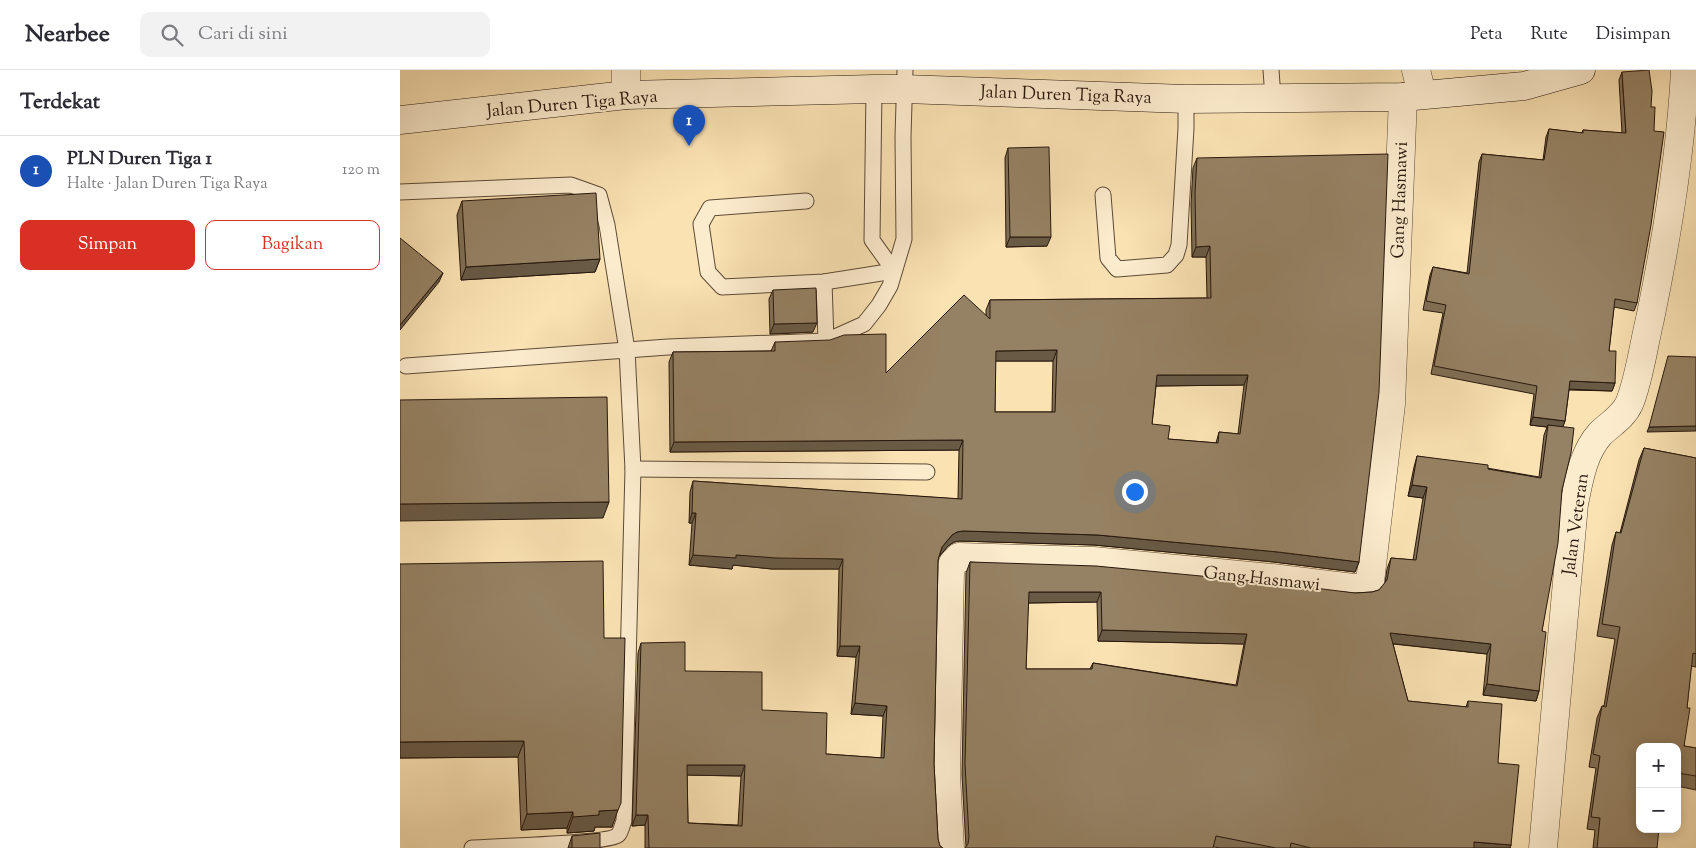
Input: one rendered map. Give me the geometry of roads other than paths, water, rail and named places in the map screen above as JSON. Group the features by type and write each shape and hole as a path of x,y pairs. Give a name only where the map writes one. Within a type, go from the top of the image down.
{"street":[{"name":"Jalan Duren Tiga Raya","path":"400,120 626,83 874,89 904,79 1186,99 1273,98 1414,87 1524,86 1581,70"},
{"name":"Jalan Veteran","path":"1543,848 1574,504 1580,472 1588,452 1600,435 1619,418 1629,404 1636,380 1664,252 1684,109 1686,70"},
{"name":"Gang Hasmawi","path":"950,848 946,775 950,571 953,563 959,557 1093,561 1272,578 1353,588 1366,587 1370,582 1391,404 1414,87"}],"lane":[{"path":"1271,70 1273,98"},
{"path":"406,366 668,347 826,341 864,324 879,305 890,286 904,239 904,79"},
{"path":"874,89 872,240 894,271"},
{"path":"1103,195 1108,258 1117,269 1167,265 1176,255 1179,245 1186,99"},
{"path":"400,192 571,185 599,195 607,225 627,350 633,469 624,821 619,835 612,838 472,848"},
{"path":"806,201 710,208 701,224 708,272 722,287 824,282 894,271"},
{"path":"824,282 826,341"},
{"path":"633,469 927,472"}],"place":[{"name":"PLN Duren Tiga 1","path":"689,146"}]}
